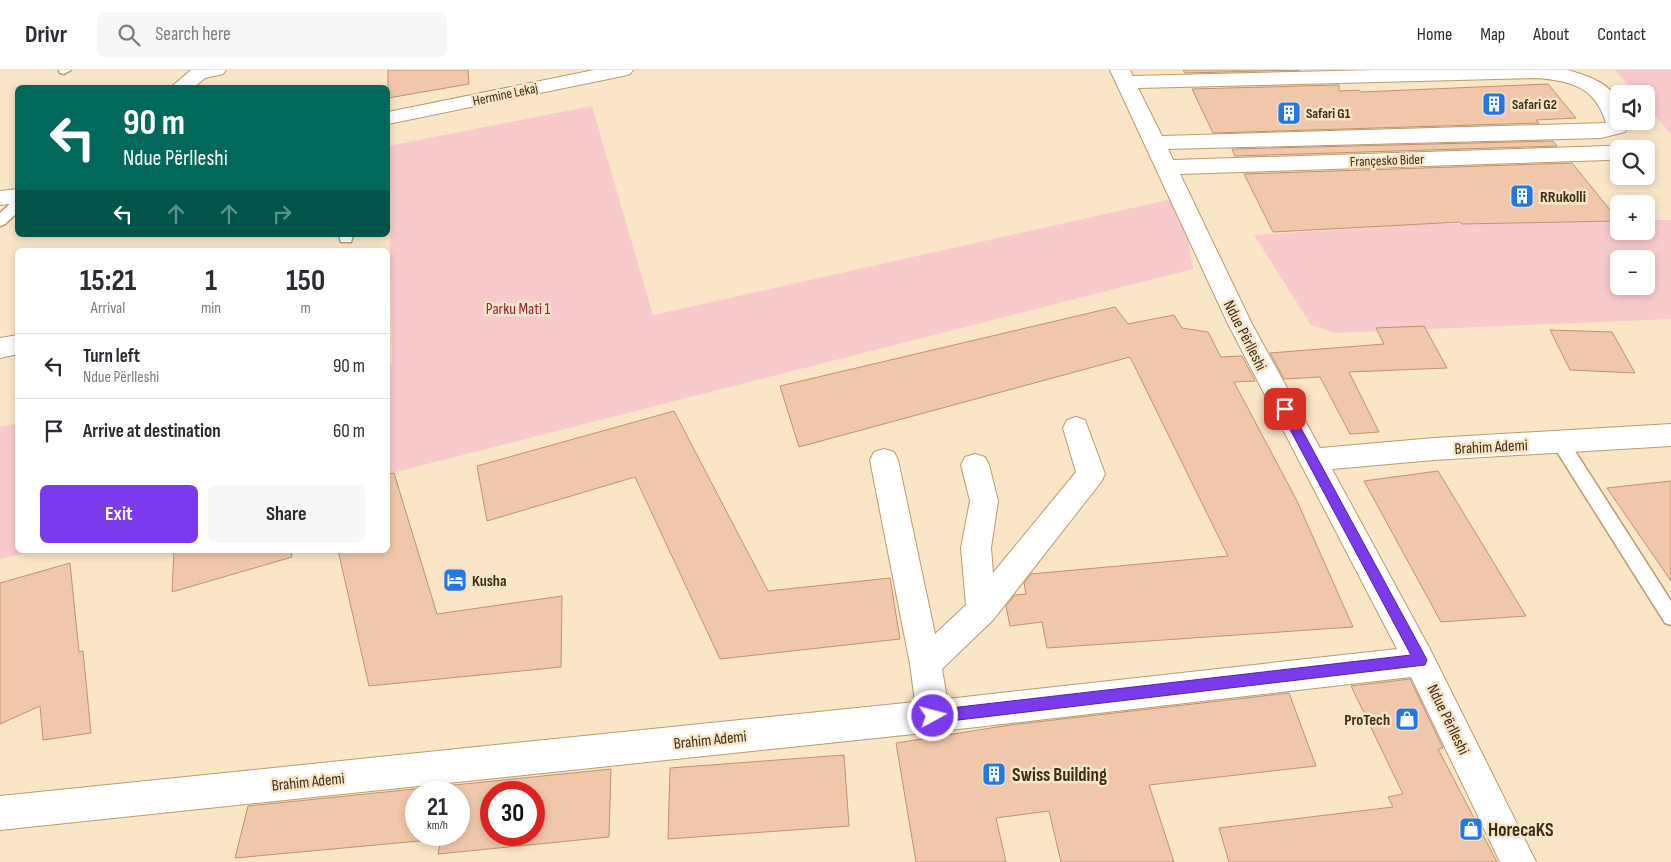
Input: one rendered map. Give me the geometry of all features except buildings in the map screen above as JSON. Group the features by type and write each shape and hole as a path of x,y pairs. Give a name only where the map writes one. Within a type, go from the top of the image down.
{"street":[{"path":"184,85 198,74 216,70"},
{"name":"Hermine Lekaj","path":"390,118 623,70"},
{"path":"1123,76 1537,72 1563,74 1595,86 1614,112 1618,127 1602,131 1160,155"},
{"name":"Ndue Përlleshi","path":"1123,76 1240,324 1420,660 1518,862"},
{"name":"Françesko Bider","path":"1160,155 1608,153"},
{"path":"0,198 15,196"},
{"path":"0,348 15,345"},
{"path":"926,664 982,610 1091,474 1076,428"},
{"name":"Brahim Ademi","path":"1312,460 1434,449 1671,435"},
{"path":"884,460 926,664 933,716"},
{"path":"975,465 984,501 976,548 982,610"},
{"name":"Brahim Ademi","path":"0,813 933,716 1420,660"}],"lane":[{"path":"0,221 15,207"},
{"path":"1560,442 1671,616"}],"green space":[{"path":"1615,70 1671,70 1671,134 1655,115 1655,85 1628,85"},
{"name":"Parku Mati 1","path":"592,106 653,315 1181,197 1193,269 390,473 390,364 392,364 390,146"},
{"path":"1655,220 1671,220 1671,319 1335,333 1311,325 1254,235 1420,224 1610,221 1610,240 1655,240"},
{"path":"15,424 15,553 27,553 0,559 0,426"}],"place":[{"name":"Safari G2","path":"1494,104"},
{"name":"Safari G1","path":"1289,113"},
{"name":"RRukolli","path":"1522,196"},
{"name":"Kusha","path":"455,580"},
{"name":"ProTech","path":"1407,719"},
{"name":"Swiss Building","path":"994,774"},
{"name":"HorecaKS","path":"1471,829"}],"route":[{"path":"933,716 1420,660 1285,409"}]}
